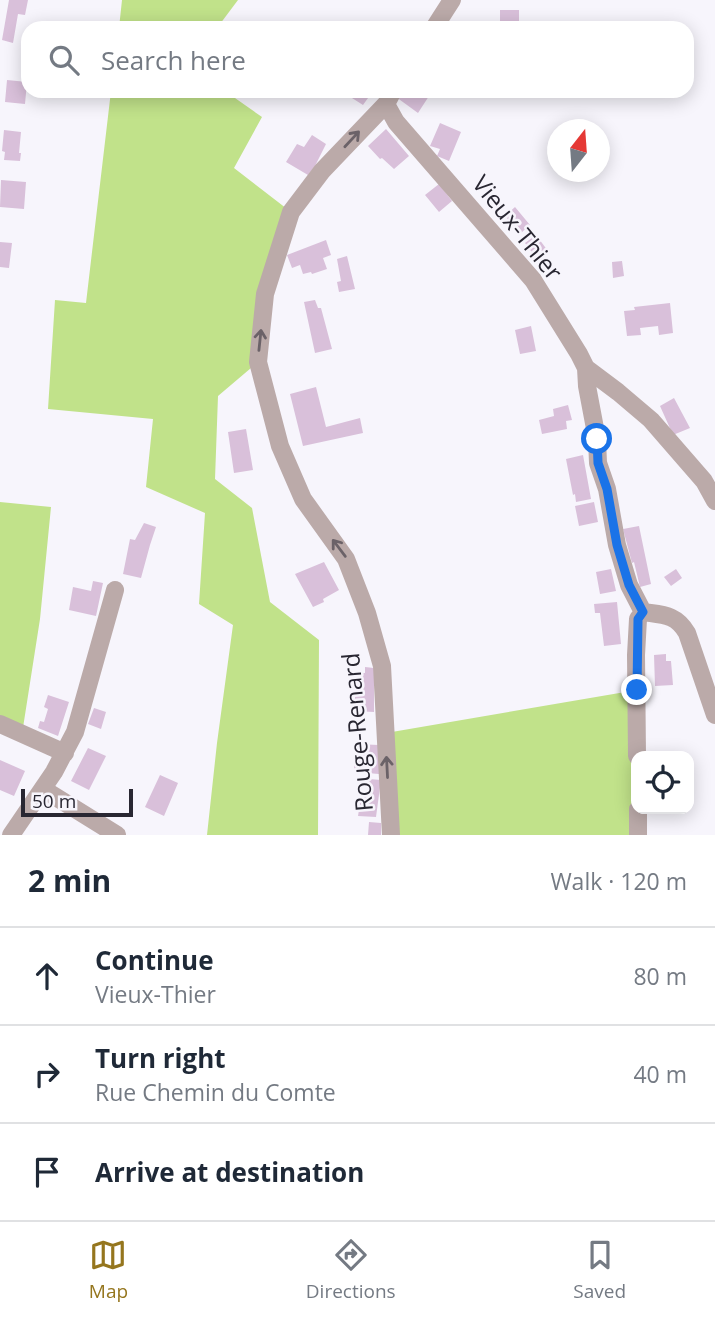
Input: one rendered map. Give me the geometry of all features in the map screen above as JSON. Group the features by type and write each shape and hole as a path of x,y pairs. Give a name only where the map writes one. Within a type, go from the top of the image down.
{"street":[{"path":"438,21 452,0"},
{"name":"Rouge-Renard","path":"388,98 322,171 290,212 265,294 258,362 280,446 303,499 346,559 367,613 382,666 391,835"},
{"name":"Vieux-Thier","path":"389,98 396,122 533,280 586,368 598,463 607,489 617,545 629,585 643,612"},
{"path":"586,368 651,420 704,481 715,501"},
{"path":"10,835 43,789 75,732 114,590"},
{"path":"637,751 636,655 638,619 643,612 669,617 681,623 687,633 715,715"},
{"path":"0,724 65,753"},
{"path":"43,789 117,835"},
{"path":"638,814 638,835"}],"green space":[{"path":"122,0 238,0 222,21 120,21"},
{"path":"110,98 235,98 262,117 234,168 291,212 258,362 218,396 215,479 252,508 270,602 319,640 318,835 207,835 233,625 199,604 205,513 146,487 153,419 48,409 55,300 86,303"},
{"path":"0,502 51,507 40,619 22,734 0,724"},
{"path":"637,690 636,751 631,751 631,814 636,814 638,835 391,835 386,733"}],"building":[{"path":"9,0 28,0 25,15 18,14 13,43 2,40"},
{"path":"500,10 519,10 519,21 500,21"},
{"path":"7,80 21,81 21,98 26,98 25,104 5,102"},
{"path":"352,98 368,98 363,105"},
{"path":"397,98 428,98 418,113"},
{"path":"440,123 461,132 449,161 437,156 440,149 430,146"},
{"path":"386,129 409,156 394,169 368,146"},
{"path":"4,130 21,132 20,161 4,160"},
{"path":"312,135 326,144 308,175 286,162 297,144 304,147"},
{"path":"1,180 26,182 24,209 0,207"},
{"path":"439,184 452,201 439,212 425,195"},
{"path":"515,207 530,225 521,233 505,216"},
{"path":"536,235 548,251 537,259 525,243"},
{"path":"326,240 331,255 323,258 327,269 303,274 300,265 292,268 287,255"},
{"path":"0,242 12,243 9,268 0,267"},
{"path":"347,256 355,289 339,292 337,282 341,281 337,259"},
{"path":"622,261 624,276 613,278 612,262"},
{"path":"315,300 318,308 321,308 332,349 315,353 304,302"},
{"path":"670,303 673,333 659,335 658,326 640,328 641,335 627,336 624,311 635,310 634,307"},
{"path":"531,326 536,351 520,354 515,330"},
{"path":"316,387 326,427 360,418 363,433 303,446 290,394"},
{"path":"674,398 690,428 673,435 660,406"},
{"path":"568,405 572,420 566,421 567,429 542,434 539,420 554,416 553,409"},
{"path":"246,429 253,470 234,473 228,432"},
{"path":"583,455 591,499 576,502 566,459"},
{"path":"594,502 598,522 579,526 575,506"},
{"path":"144,523 156,527 141,578 123,574 130,539 135,540"},
{"path":"639,526 651,584 640,587 623,529"},
{"path":"324,562 339,590 313,607 295,574"},
{"path":"611,569 616,591 600,594 596,572"},
{"path":"676,569 682,578 671,586 664,577"},
{"path":"93,581 103,583 96,616 69,610 73,587 91,591"},
{"path":"617,602 621,644 604,646 600,613 595,613 594,604"},
{"path":"666,654 666,661 671,661 673,685 655,686 654,655"},
{"path":"365,667 374,668 374,712 355,711 355,681 361,681"},
{"path":"48,695 69,702 58,736 38,728 40,721 44,722 48,709 44,707"},
{"path":"94,708 106,712 101,729 88,724"},
{"path":"355,744 379,745 379,774 354,772"},
{"path":"88,748 106,756 89,790 71,781"},
{"path":"0,760 25,771 14,796 0,790"},
{"path":"160,775 178,783 164,816 145,807"},
{"path":"369,779 381,780 376,817 358,816 361,797 366,797"},
{"path":"369,822 381,823 381,835 368,835"}],"route":[{"path":"597,439 598,463 607,489 617,545 629,585 643,612 638,619 637,690"}]}
